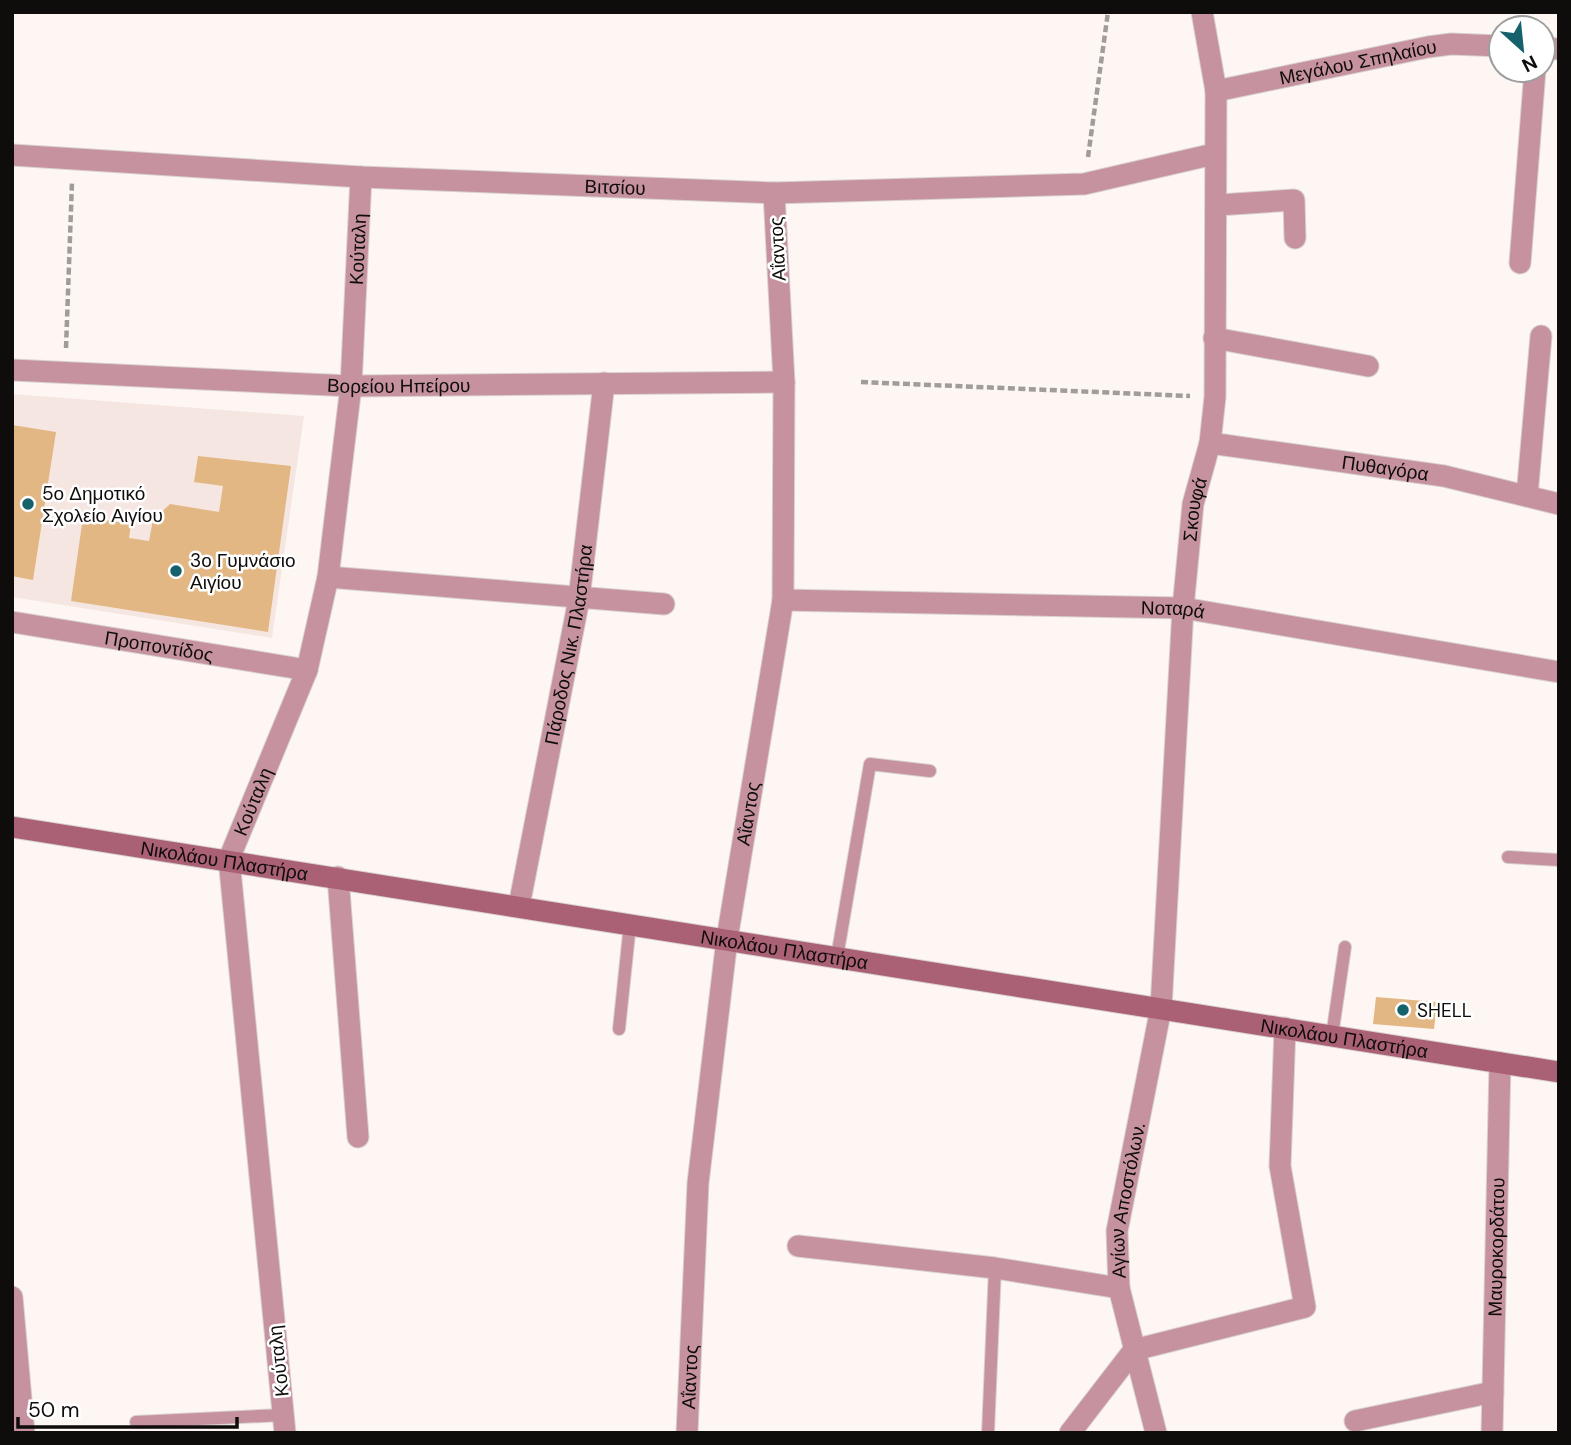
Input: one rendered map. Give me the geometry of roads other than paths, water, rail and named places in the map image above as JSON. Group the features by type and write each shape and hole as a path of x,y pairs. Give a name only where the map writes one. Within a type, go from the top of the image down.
{"main road":[{"name":"Νικολάου Πλαστήρα","path":"12,827 229,859 1559,1072"}],"street":[{"name":"Σκουφά","path":"1161,1008 1184,608 1193,504 1210,443 1215,397 1218,205 1213,154 1216,91 1202,12"},
{"name":"Μεγάλου Σπηλαίου","path":"1216,91 1428,47 1451,44 1487,45"},
{"path":"1520,263 1534,84"},
{"name":"Βιτσίου","path":"12,155 361,177 774,193 1084,184 1213,154"},
{"name":"Κούταλη","path":"284,1424 229,859 307,670 328,577 351,386 361,177"},
{"name":"Αΐαντος","path":"687,1433 698,1183 727,939 783,600 783,382 774,193"},
{"path":"1218,205 1294,200 1295,238"},
{"path":"1527,496 1541,337"},
{"path":"1214,338 1368,366"},
{"name":"Βορείου Ηπείρου","path":"12,370 351,386 783,382"},
{"name":"Πάροδος Νικ. Πλαστήρα","path":"519,906 579,599 604,383"},
{"name":"Πυθαγόρα","path":"1210,443 1444,476 1559,504"},
{"path":"328,577 664,604"},
{"name":"Νοταρά","path":"783,600 1184,608 1559,672"},
{"name":"Προποντίδος","path":"12,622 307,670"},
{"path":"338,877 358,1137"},
{"name":"Αγίων Αποστόλων.","path":"1156,1433 1119,1288 1117,1231 1161,1008"},
{"path":"1070,1433 1134,1350 1305,1307 1280,1166 1285,1028"},
{"name":"Μαυροκορδάτου","path":"1492,1433 1500,1063"},
{"path":"798,1246 995,1268 1119,1288"},
{"path":"12,1297 24,1433"},
{"path":"1355,1421 1493,1392"}],"lane":[{"path":"837,957 870,764 930,771"},
{"path":"1508,857 1559,860"},
{"path":"619,1028 630,924"},
{"path":"1332,1036 1345,947"},
{"path":"988,1433 995,1268"},
{"path":"136,1422 284,1424"}],"place":[{"name":"5ο Δημοτικό Σχολείο Αιγίου","path":"28,504"},
{"name":"3ο Γυμνάσιο Αιγίου","path":"176,571"},
{"name":"SHELL","path":"1403,1010"}]}
